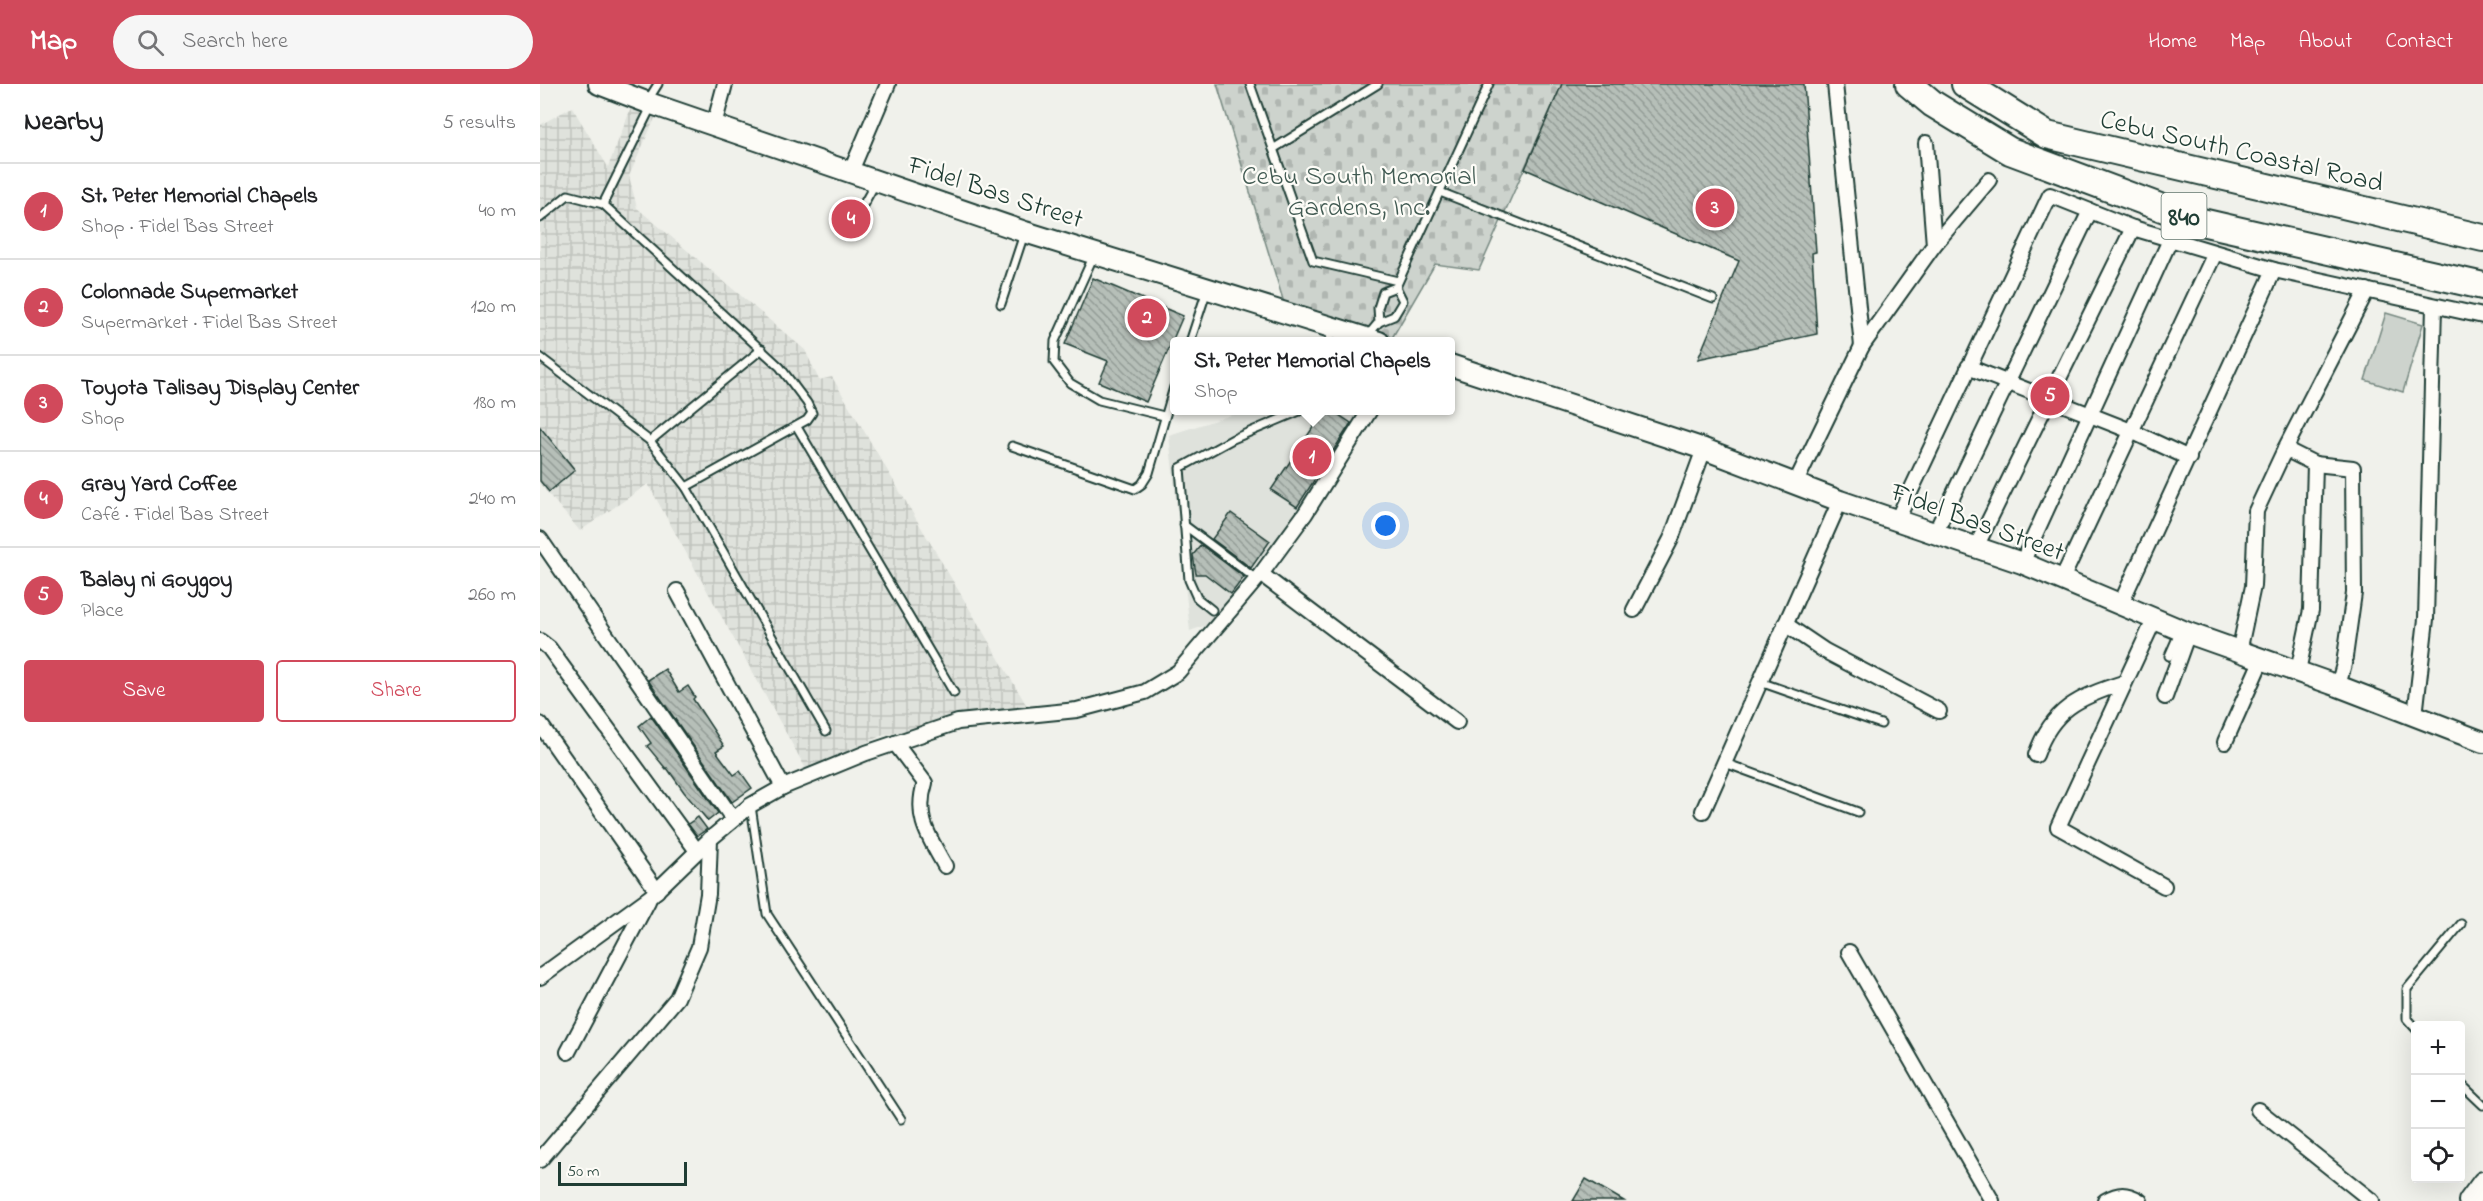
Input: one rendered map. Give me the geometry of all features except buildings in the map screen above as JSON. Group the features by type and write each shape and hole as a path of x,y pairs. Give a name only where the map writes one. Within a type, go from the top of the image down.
{"highway":[{"name":"840","path":"1909,84 1933,104 2010,152 2197,221 2483,286"},
{"name":"Cebu South Coastal Road","path":"1965,84 2047,135 2483,238"}],"street":[{"name":"Fidel Bas Street","path":"599,84 1025,232 1207,288 1331,334 1373,336"},
{"path":"714,125 725,84"},
{"path":"852,171 888,84"},
{"path":"1835,84 1862,346"},
{"path":"1926,143 1934,245"},
{"path":"1796,482 1862,346 1934,245 1989,180"},
{"path":"1897,520 2050,195 2133,228 2274,270 2483,316"},
{"path":"1935,533 2090,211"},
{"path":"1976,547 2133,228"},
{"path":"2236,258 2243,232"},
{"path":"2022,563 2170,240"},
{"path":"2062,579 2215,253"},
{"path":"2121,603 2274,270"},
{"path":"2239,652 2253,585 2256,511 2285,448 2367,290"},
{"path":"2415,716 2426,619 2434,306"},
{"name":"Fidel Bas Street","path":"1455,367 1704,448 1840,501 2022,563 2261,661 2298,671 2483,742"},
{"path":"1968,367 2131,431 2189,458"},
{"path":"540,977 654,894 710,839 751,804 783,787 896,743 958,722 1077,710 1145,692 1178,672 1259,577 1305,514 1367,415"},
{"path":"1634,610 1671,539 1704,448"},
{"path":"2285,448 2315,464 2353,468 2354,593 2338,686"},
{"path":"2298,671 2311,610 2315,464"},
{"path":"1703,811 1840,501"},
{"path":"540,539 733,819"},
{"path":"1259,577 1457,722"},
{"path":"677,591 783,787"},
{"path":"2155,618 2058,827 2164,886"},
{"path":"1785,624 1825,651 1939,711"},
{"path":"2164,697 2184,631"},
{"path":"540,641 549,648 697,852"},
{"path":"2225,742 2261,661"},
{"path":"2036,755 2048,727 2059,714 2098,691 2123,683"},
{"path":"540,724 654,894"},
{"path":"896,743 925,783 919,800 920,813 926,833 945,866"},
{"path":"540,1160 677,998 699,947 708,894 710,839"},
{"path":"568,1052 654,894"},
{"path":"1849,952 1992,1201"},
{"path":"2258,1110 2372,1201"},
{"path":"2469,1201 2483,1182"},
{"path":"2105,1201 2118,1194 2130,1195 2140,1201"}],"lane":[{"path":"603,204 658,84"},
{"path":"1250,84 1313,261 1397,284"},
{"path":"1273,149 1378,84"},
{"path":"1373,336 1383,292 1397,284 1489,84"},
{"path":"862,207 877,180"},
{"path":"1440,192 1713,299"},
{"path":"540,218 568,195 603,204 780,366 807,403 812,413 797,427 686,487"},
{"path":"1001,304 1025,232"},
{"path":"1095,253 1055,341 1054,362 1070,383 1100,400 1164,416"},
{"path":"1373,336 1394,316 1404,301 1397,284"},
{"path":"1192,337 1207,288"},
{"path":"650,441 762,349"},
{"path":"540,357 650,441 686,487 826,731"},
{"path":"1012,446 1135,489 1142,484 1149,473 1170,399"},
{"path":"1212,610 1197,598 1189,580 1180,468 1233,439 1292,415"},
{"path":"797,427 954,693"},
{"path":"1184,525 1259,577"},
{"path":"2169,656 2184,631"},
{"path":"1760,682 1881,724"},
{"path":"1725,763 1858,812"},
{"path":"751,804 767,914 901,1119"},
{"path":"2411,1024 2407,1019 2407,989 2461,924"},
{"path":"2465,1088 2483,1105"}],"shaded area":[{"path":"572,107 608,167 631,108 656,116 629,176 637,208 805,350 819,380 832,377 1027,706 881,736 806,769 648,484 580,531 540,484 540,125"},
{"path":"1232,415 1361,415 1315,486 1212,623 1190,631 1169,435"}],"green space":[{"name":"Cebu South Memorial Gardens, Inc.","path":"1217,84 1562,84 1479,270 1435,264 1393,337 1284,303"},
{"path":"2386,313 2423,324 2403,392 2365,380"}],"place":[{"name":"Toyota Talisay Display Center","path":"1715,208"},
{"name":"Gray Yard Coffee","path":"851,219"},
{"name":"Colonnade Supermarket","path":"1147,318"},
{"name":"Balay ni Goygoy","path":"2050,396"},
{"name":"St. Peter Memorial Chapels","path":"1312,457"}]}
